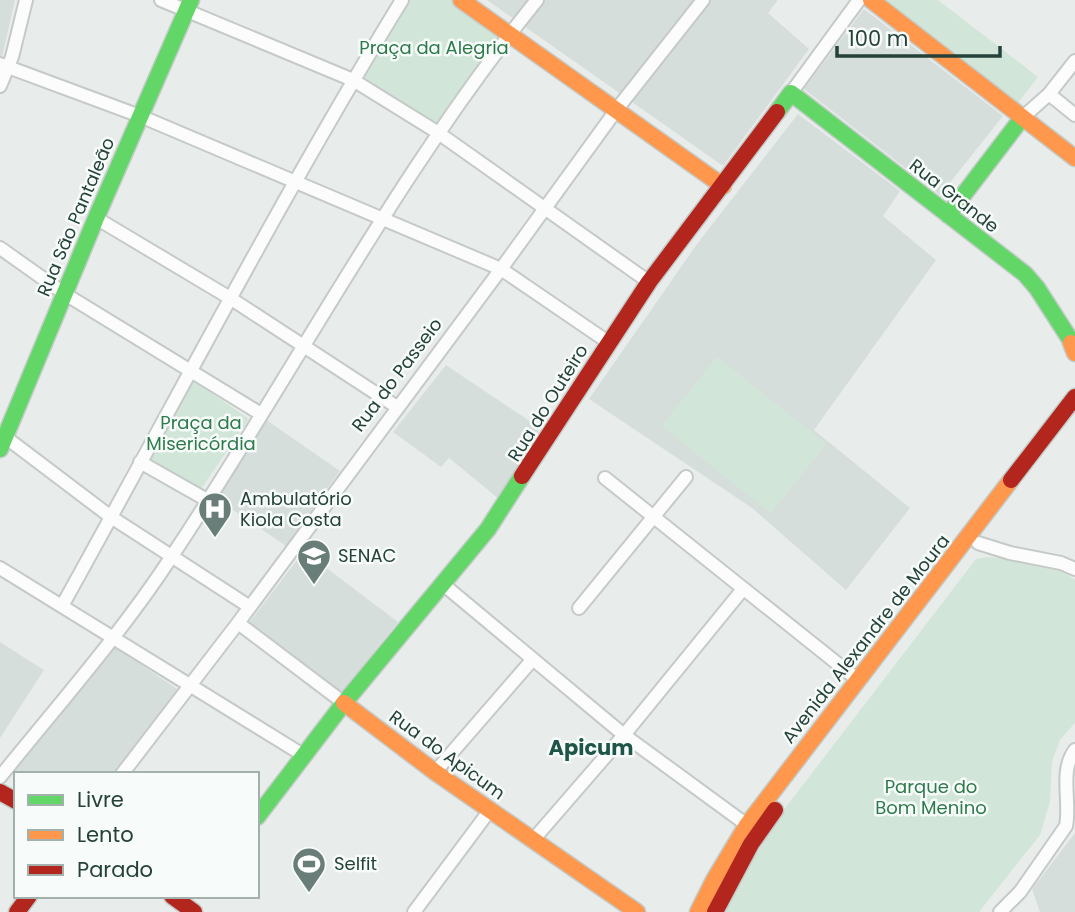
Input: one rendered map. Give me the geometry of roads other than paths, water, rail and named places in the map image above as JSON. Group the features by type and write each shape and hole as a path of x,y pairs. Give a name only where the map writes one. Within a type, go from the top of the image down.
{"street":[{"path":"0,86 26,0"},
{"path":"161,0 189,4 353,80 438,132 649,282"},
{"path":"62,606 190,369 353,80 402,0"},
{"path":"461,0 723,186"},
{"path":"0,777 112,637 171,558 438,132 508,35 537,0"},
{"name":"Rua do Passeio","path":"124,772 250,607 617,109 703,0"},
{"name":"Rua do Outeiro","path":"259,814 344,703 444,585 506,505 608,342 649,282 859,0"},
{"path":"871,0 1075,158"},
{"name":"Rua São Pantaleão","path":"2,440 189,4"},
{"path":"948,215 1023,118 1049,94 1075,61"},
{"path":"4,66 140,116 501,269 608,342"},
{"name":"Rua Grande","path":"791,93 1031,281 1074,347"},
{"path":"1049,94 1075,115"},
{"path":"96,218 230,298 397,407"},
{"path":"0,248 65,294 261,414"},
{"name":"Avenida Alexandre de Moura","path":"704,907 747,825 1075,397"},
{"name":"Avenida Alexandre de Moura","path":"715,912 761,829 1075,417"},
{"path":"2,440 171,558 250,607"},
{"path":"140,462 207,500"},
{"path":"579,608 686,477"},
{"path":"605,478 858,680"},
{"path":"978,543 1010,553 1061,563 1075,569"},
{"path":"0,568 303,755"},
{"path":"444,585 624,735 747,825"},
{"path":"533,840 624,735 743,589"},
{"name":"Rua do Apicum","path":"238,623 435,772 637,912"},
{"path":"435,772 533,659"},
{"path":"1000,912 1020,892 1066,826 1067,764 1075,750"},
{"path":"414,912 491,810"},
{"path":"176,898 193,907"}],"place":[{"name":"Ambulatório Kiola Costa","path":"215,539"},
{"name":"SENAC","path":"314,586"},
{"name":"Selfit","path":"309,894"}],"district":[{"name":"Apicum","path":"591,748"}],"park label":[{"name":"Praça da Alegria","path":"434,48"},
{"name":"Praça da Misericórdia","path":"201,433"},
{"name":"Parque do Bom Menino","path":"931,797"}]}
